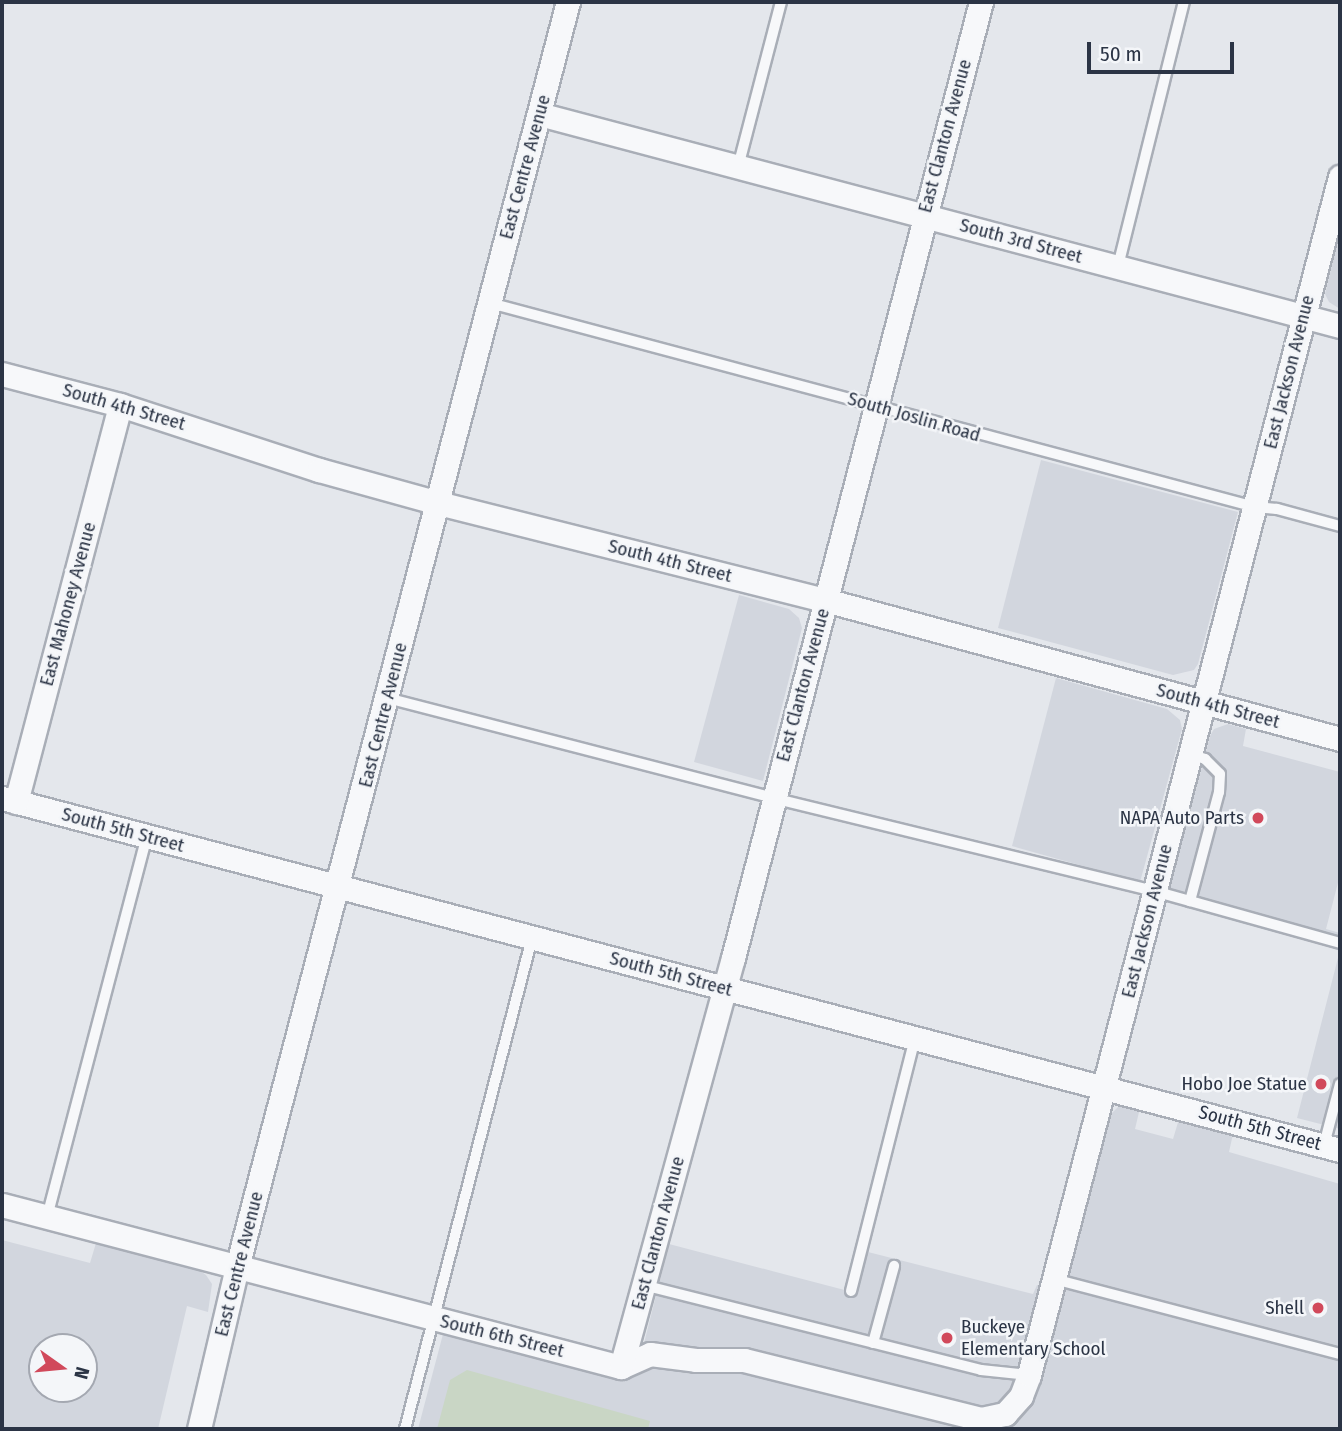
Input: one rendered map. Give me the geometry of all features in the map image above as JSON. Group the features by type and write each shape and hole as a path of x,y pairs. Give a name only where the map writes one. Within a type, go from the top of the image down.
{"street":[{"name":"East Centre Avenue","path":"199,1429 237,1268 568,2"},
{"name":"East Clanton Avenue","path":"621,1367 725,989 923,216 981,2"},
{"name":"South 3rd Street","path":"539,114 1340,326"},
{"name":"East Jackson Avenue","path":"621,1367 650,1354 696,1360 744,1360 981,1419 1005,1414 1021,1396 1029,1375 1105,1087 1340,177"},
{"name":"South 4th Street","path":"2,374 120,405 319,470 438,503 825,600 1340,739"},
{"name":"East Mahoney Avenue","path":"9,800 120,405"},
{"name":"South 5th Street","path":"9,800 1332,1148"},
{"name":"South 6th Street","path":"2,1205 621,1367"}],"lane":[{"path":"738,167 781,2"},
{"path":"1118,266 1185,2"},
{"name":"South Joslin Road","path":"489,303 1255,508 1277,509 1340,526"},
{"path":"387,698 773,798 1154,891 1340,943"},
{"path":"1189,754 1205,759 1220,774 1219,792 1190,901"},
{"path":"47,1217 147,837"},
{"path":"405,1429 532,938"},
{"path":"851,1291 915,1038"},
{"path":"1332,1148 1340,1084"},
{"path":"873,1343 894,1266"},
{"path":"1054,1279 1340,1354"},
{"path":"643,1285 981,1370 1029,1375"}],"shaded area":[{"path":"1340,230 1340,309 1329,302 1325,294"},
{"path":"1041,460 1238,512 1198,664 1194,670 1173,675 998,628"},
{"path":"739,595 789,609 799,618 802,628 763,781 694,762"},
{"path":"1056,678 1167,709 1180,720 1182,729 1140,882 1012,846"},
{"path":"1228,724 1246,729 1243,746 1340,772 1340,875 1326,929 1340,933 1340,950 1166,902 1210,736 1214,729"},
{"path":"1340,950 1340,1129 1297,1118"},
{"name":"Buckeye Elementary School","path":"1118,1107 1140,1108 1135,1129 1173,1139 1179,1119 1233,1134 1229,1152 1340,1184 1340,1429 418,1429 443,1334 615,1378 638,1367 669,1244 856,1293 868,1252 1033,1294 1037,1285 1063,1291 1109,1116"},
{"path":"2,1240 90,1263 96,1243 196,1268 206,1275 212,1284 208,1312 187,1306 158,1429 2,1429"}],"green space":[{"path":"467,1370 650,1421 648,1429 437,1429 450,1380"}],"place":[{"name":"NAPA Auto Parts","path":"1258,818"},
{"name":"Hobo Joe Statue","path":"1321,1084"},
{"name":"Shell","path":"1318,1308"},
{"name":"Buckeye Elementary School","path":"947,1338"}]}
